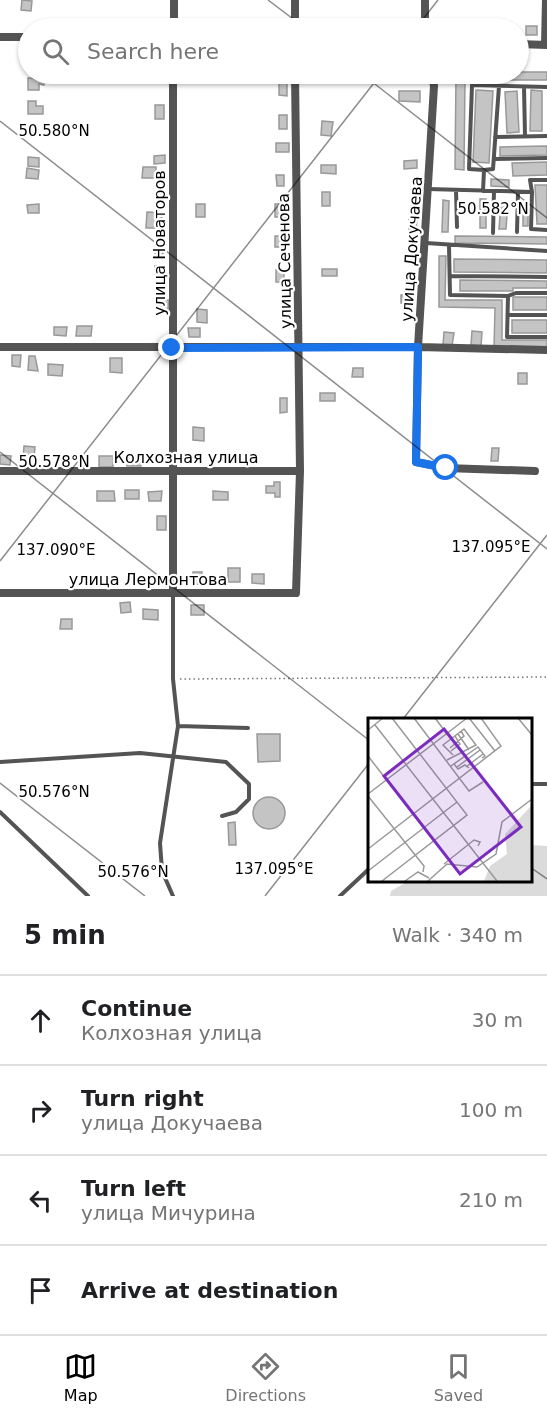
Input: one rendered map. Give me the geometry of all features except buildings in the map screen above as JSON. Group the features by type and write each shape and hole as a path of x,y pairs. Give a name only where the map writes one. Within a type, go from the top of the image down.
{"street":[{"path":"174,0 174,18"},
{"path":"295,0 295,18"},
{"path":"425,0 425,18"},
{"path":"529,44 546,45 546,0"},
{"path":"0,37 18,37"},
{"name":"улица Новаторов","path":"173,84 171,471 173,592"},
{"name":"улица Сеченова","path":"295,84 300,471 296,593"},
{"name":"улица Докучаева","path":"434,84 426,243 418,347 416,462 446,468 536,471"},
{"path":"0,347 299,349 418,347 547,350"},
{"name":"Колхозная улица","path":"0,471 300,471"},
{"name":"улица Лермонтова","path":"0,593 296,593"}],"lane":[{"path":"499,86 493,170 469,169 472,85 547,87"},
{"path":"524,87 525,136"},
{"path":"495,137 547,136"},
{"path":"494,159 547,158"},
{"path":"483,191 484,170"},
{"path":"547,180 530,180 531,229 547,230"},
{"path":"429,189 532,192"},
{"path":"456,190 457,227"},
{"path":"493,233 494,191"},
{"path":"518,192 518,232"},
{"path":"426,243 547,251"},
{"path":"449,246 450,295 508,296 516,293 547,292"},
{"path":"450,276 547,277"},
{"path":"508,296 507,337 547,337"},
{"path":"507,315 547,315"},
{"path":"173,592 173,679 178,726 160,843 162,871 173,896"},
{"path":"178,726 248,728"},
{"path":"0,762 140,753 226,762 249,784 249,799 236,812 222,816"},
{"path":"0,812 88,896"},
{"path":"340,896 368,870"}],"path":[{"path":"173,679 547,677"}],"shaded area":[{"path":"532,845 547,846 547,896 390,896 391,891 408,881 532,881"}],"route":[{"path":"172,348 418,347 416,462 446,468"}]}
